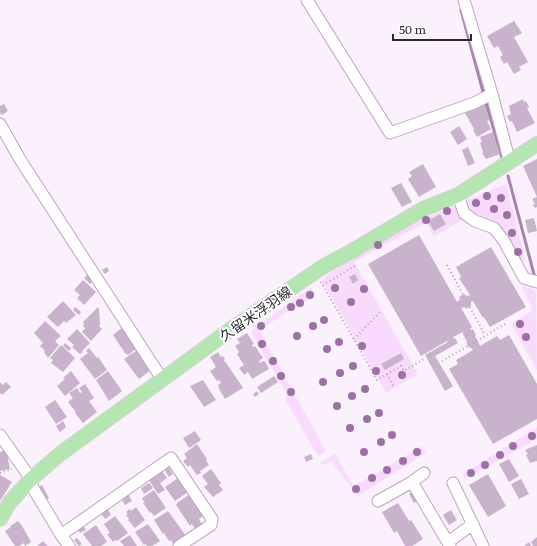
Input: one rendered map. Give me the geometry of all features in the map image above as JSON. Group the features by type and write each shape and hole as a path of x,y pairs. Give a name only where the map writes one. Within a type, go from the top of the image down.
{"main road":[{"name":"久留米浮羽線","path":"0,519 10,502 31,479 60,454 162,379 324,266 423,209 458,195 510,163 537,144"}],"street":[{"path":"307,0 390,133 474,103 492,94"},
{"path":"464,0 492,94 510,163"},
{"path":"0,124 21,161 162,379"},
{"path":"458,195 464,213 475,221 494,228 504,241 524,278 534,281"},
{"path":"0,434 31,479 33,488 65,542 171,458 212,519 211,525 179,546"},
{"path":"378,501 412,482 424,473"},
{"path":"412,482 449,544 473,524"},
{"path":"453,483 483,546"}],"path":[{"path":"447,265 485,335"},
{"path":"323,285 355,266"},
{"path":"318,278 377,380 401,366 404,371 424,359"},
{"path":"354,339 382,311"},
{"path":"442,361 507,323"},
{"path":"387,374 394,387"}],"shaded area":[{"path":"506,184 526,262 471,213 465,201"},
{"path":"454,206 462,220 434,237 426,222 354,262 418,374 386,393 322,281 328,274 401,230"},
{"path":"521,285 536,291 537,370 511,324 533,310"},
{"path":"311,287 315,295 259,330 326,451 318,456 286,401 287,394 252,334 252,330"},
{"path":"537,427 537,439 465,479 463,474"},
{"path":"422,446 426,453 358,496 332,462 321,465 320,463 335,454 354,486"}],"building":[{"path":"514,21 522,33 514,37 528,62 519,67 521,70 514,74 507,62 504,64 500,57 503,55 498,46 494,48 487,36"},
{"path":"523,99 529,107 527,108 535,123 517,132 512,121 510,122 507,116 511,114 509,106"},
{"path":"484,103 490,120 487,121 491,129 477,137 465,113"},
{"path":"4,104 8,111 2,115 0,113 0,106"},
{"path":"459,126 467,139 458,145 450,132"},
{"path":"493,132 500,154 486,159 482,153 480,143 482,142 480,137"},
{"path":"468,147 475,163 468,166 462,150"},
{"path":"537,159 537,197 523,166"},
{"path":"423,164 436,187 419,197 408,179 412,176 409,172"},
{"path":"401,183 412,202 402,207 391,188"},
{"path":"537,197 537,207 535,208 533,205 535,204 532,199"},
{"path":"440,214 446,224 434,231 428,221"},
{"path":"534,218 537,231 528,233 525,220"},
{"path":"419,235 457,302 460,299 459,297 464,294 467,296 470,295 459,278 461,277 456,267 491,247 526,307 490,327 473,301 471,302 471,306 466,309 465,307 461,308 472,327 470,329 473,329 476,335 475,336 480,346 497,336 500,340 509,335 537,384 537,419 493,444 449,369 458,364 456,360 473,350 470,347 469,348 463,332 453,337 458,343 435,356 453,386 445,391 425,355 448,342 447,341 421,356 368,264"},
{"path":"107,267 109,271 105,274 102,270"},
{"path":"89,273 95,278 90,284 84,278"},
{"path":"355,274 358,280 353,284 349,277"},
{"path":"83,280 96,292 84,305 77,298 80,295 74,290"},
{"path":"63,301 76,315 66,323 64,321 58,327 47,317"},
{"path":"75,307 81,312 79,315 73,310"},
{"path":"98,307 99,326 102,329 91,341 82,332 86,329 83,326 83,322"},
{"path":"45,321 61,336 55,341 59,345 48,358 44,352 45,351 40,346 43,343 34,333"},
{"path":"123,327 138,347 128,355 113,335"},
{"path":"77,329 90,343 80,354 72,347 74,345 67,339"},
{"path":"247,333 254,344 252,345 253,347 255,346 263,358 259,361 260,363 263,361 265,362 269,369 252,379 248,372 244,375 239,368 244,365 237,354 239,352 235,346 240,343 237,339"},
{"path":"65,343 71,348 69,351 63,346"},
{"path":"61,345 75,358 63,372 51,363 53,360 50,358"},
{"path":"89,348 97,358 98,357 107,370 95,379 80,359 88,353 86,351"},
{"path":"137,350 151,370 139,379 124,359"},
{"path":"218,352 221,357 223,356 225,359 224,362 225,361 243,388 225,399 218,387 221,383 219,380 217,381 210,371 216,367 210,357"},
{"path":"401,353 404,359 385,370 381,364"},
{"path":"71,371 80,383 65,396 57,386"},
{"path":"108,371 122,391 109,401 96,380"},
{"path":"274,376 278,382 261,393 257,387"},
{"path":"203,380 216,400 204,407 190,386"},
{"path":"0,382 3,385 6,382 11,387 2,395 0,393"},
{"path":"85,384 94,398 89,401 97,412 83,423 68,402 73,398 69,393 77,388 80,393 82,392 79,388"},
{"path":"257,391 259,394 255,397 253,394"},
{"path":"55,400 67,417 56,424 45,407"},
{"path":"63,421 66,427 60,432 56,426"},
{"path":"195,431 201,440 189,448 183,438"},
{"path":"197,444 207,459 206,460 209,465 197,475 190,465 188,467 183,461 187,458 184,454"},
{"path":"537,445 537,461 530,463 526,455 528,454 525,450"},
{"path":"6,450 10,469 0,471 0,452"},
{"path":"311,454 313,459 306,462 304,457"},
{"path":"509,459 519,476 509,482 499,464"},
{"path":"168,466 173,474 169,477 164,469"},
{"path":"211,469 221,483 219,485 223,490 213,497 204,487 208,484 202,476"},
{"path":"162,471 167,478 160,483 165,490 158,494 149,480"},
{"path":"488,474 506,506 488,517 469,485"},
{"path":"0,475 12,482 0,501"},
{"path":"178,478 188,492 175,501 165,487"},
{"path":"521,479 529,494 519,499 511,484"},
{"path":"149,483 153,488 144,494 141,488"},
{"path":"42,485 49,498 46,500 39,487"},
{"path":"154,490 166,508 154,516 143,503 145,503 142,498"},
{"path":"412,492 418,501 414,503 409,494"},
{"path":"128,494 132,501 125,505 121,498"},
{"path":"190,494 203,516 199,519 203,526 196,530 192,524 190,526 176,505"},
{"path":"398,503 409,521 411,520 423,539 412,546 405,546 397,531 394,533 382,512"},
{"path":"136,507 145,520 135,528 128,520 129,519 126,515 128,514 126,512 130,509 131,511"},
{"path":"107,508 111,515 105,519 100,512"},
{"path":"451,510 457,520 449,525 443,515"},
{"path":"168,511 186,536 173,544 164,533 163,534 154,520"},
{"path":"115,516 128,533 117,541 115,540 113,542 107,534 110,533 104,524"},
{"path":"18,521 31,542 25,546 24,543 19,546 15,546 5,531"},
{"path":"82,524 86,530 80,533 77,528"},
{"path":"148,524 160,541 152,546 147,546 146,544 144,545 135,532"},
{"path":"96,525 107,542 101,546 92,546 83,534"},
{"path":"130,535 137,546 124,546 120,541"},
{"path":"537,537 537,546 531,546 533,545 531,542"},
{"path":"77,538 82,544 79,546 74,540"},
{"path":"43,541 48,546 37,546"},
{"path":"529,542 531,546 524,546"}],"waterway":[{"path":"461,10 503,161"},
{"path":"508,176 535,278"}]}
